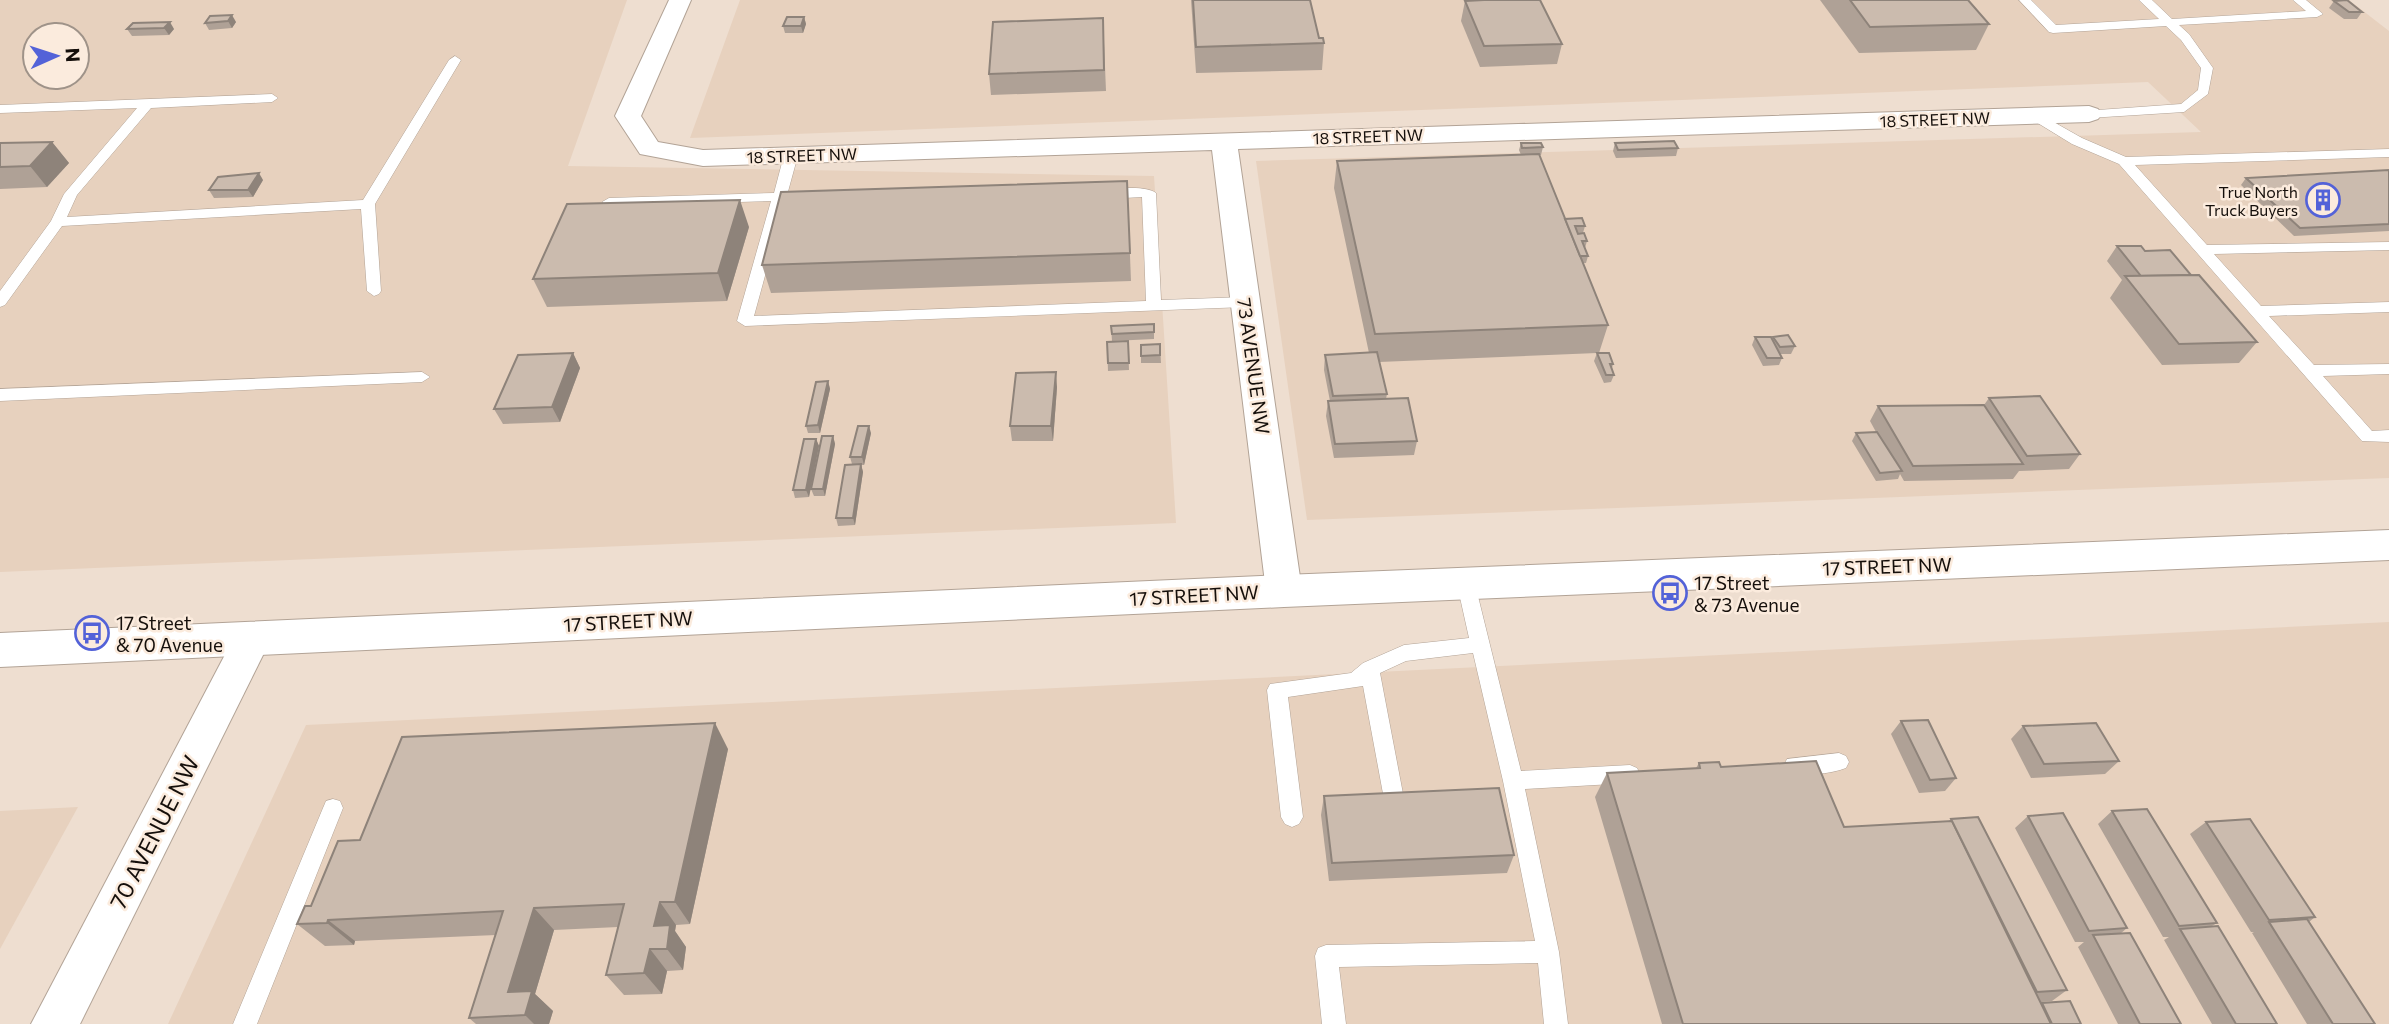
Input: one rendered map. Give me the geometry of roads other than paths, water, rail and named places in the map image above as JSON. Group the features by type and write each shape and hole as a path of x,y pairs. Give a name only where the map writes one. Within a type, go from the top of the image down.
{"main road":[{"name":"17 STREET NW","path":"0,650 1284,591 2389,545"}],"street":[{"name":"18 STREET NW","path":"680,0 628,116 649,148 703,158 2089,114"},
{"name":"73 AVENUE NW","path":"1224,140 1284,591"},
{"name":"70 AVENUE NW","path":"55,1024 252,639"}],"lane":[{"path":"2025,0 2053,29 2317,14 2299,0"},
{"path":"2089,114 2185,108 2204,91 2207,68 2185,37 2145,0"},
{"path":"373,291 368,204 455,60"},
{"path":"0,108 272,98"},
{"path":"0,302 58,222 71,194 147,104"},
{"path":"2036,116 2077,141 2124,161 2389,153"},
{"path":"791,155 783,202 745,321 1245,302"},
{"path":"2124,161 2368,437 2389,436"},
{"path":"1094,195 1149,193 1154,305"},
{"path":"609,202 783,202"},
{"path":"58,222 368,204"},
{"path":"2203,250 2389,246"},
{"path":"2257,311 2389,307"},
{"path":"2310,371 2389,369"},
{"path":"0,395 422,377"},
{"path":"1466,584 1513,781 1548,952 1556,1024"},
{"path":"1292,817 1277,690 1356,681 1370,669 1404,653 1479,646"},
{"path":"1370,669 1394,799"},
{"path":"1771,766 1839,762"},
{"path":"1513,781 1649,773"},
{"path":"245,1024 333,808"},
{"path":"1334,1024 1326,956 1548,952"}],"place":[{"name":"True North Truck Buyers","path":"2323,200"},
{"name":"17 Street & 73 Avenue","path":"1670,593"},
{"name":"17 Street & 70 Avenue","path":"92,633"}]}
